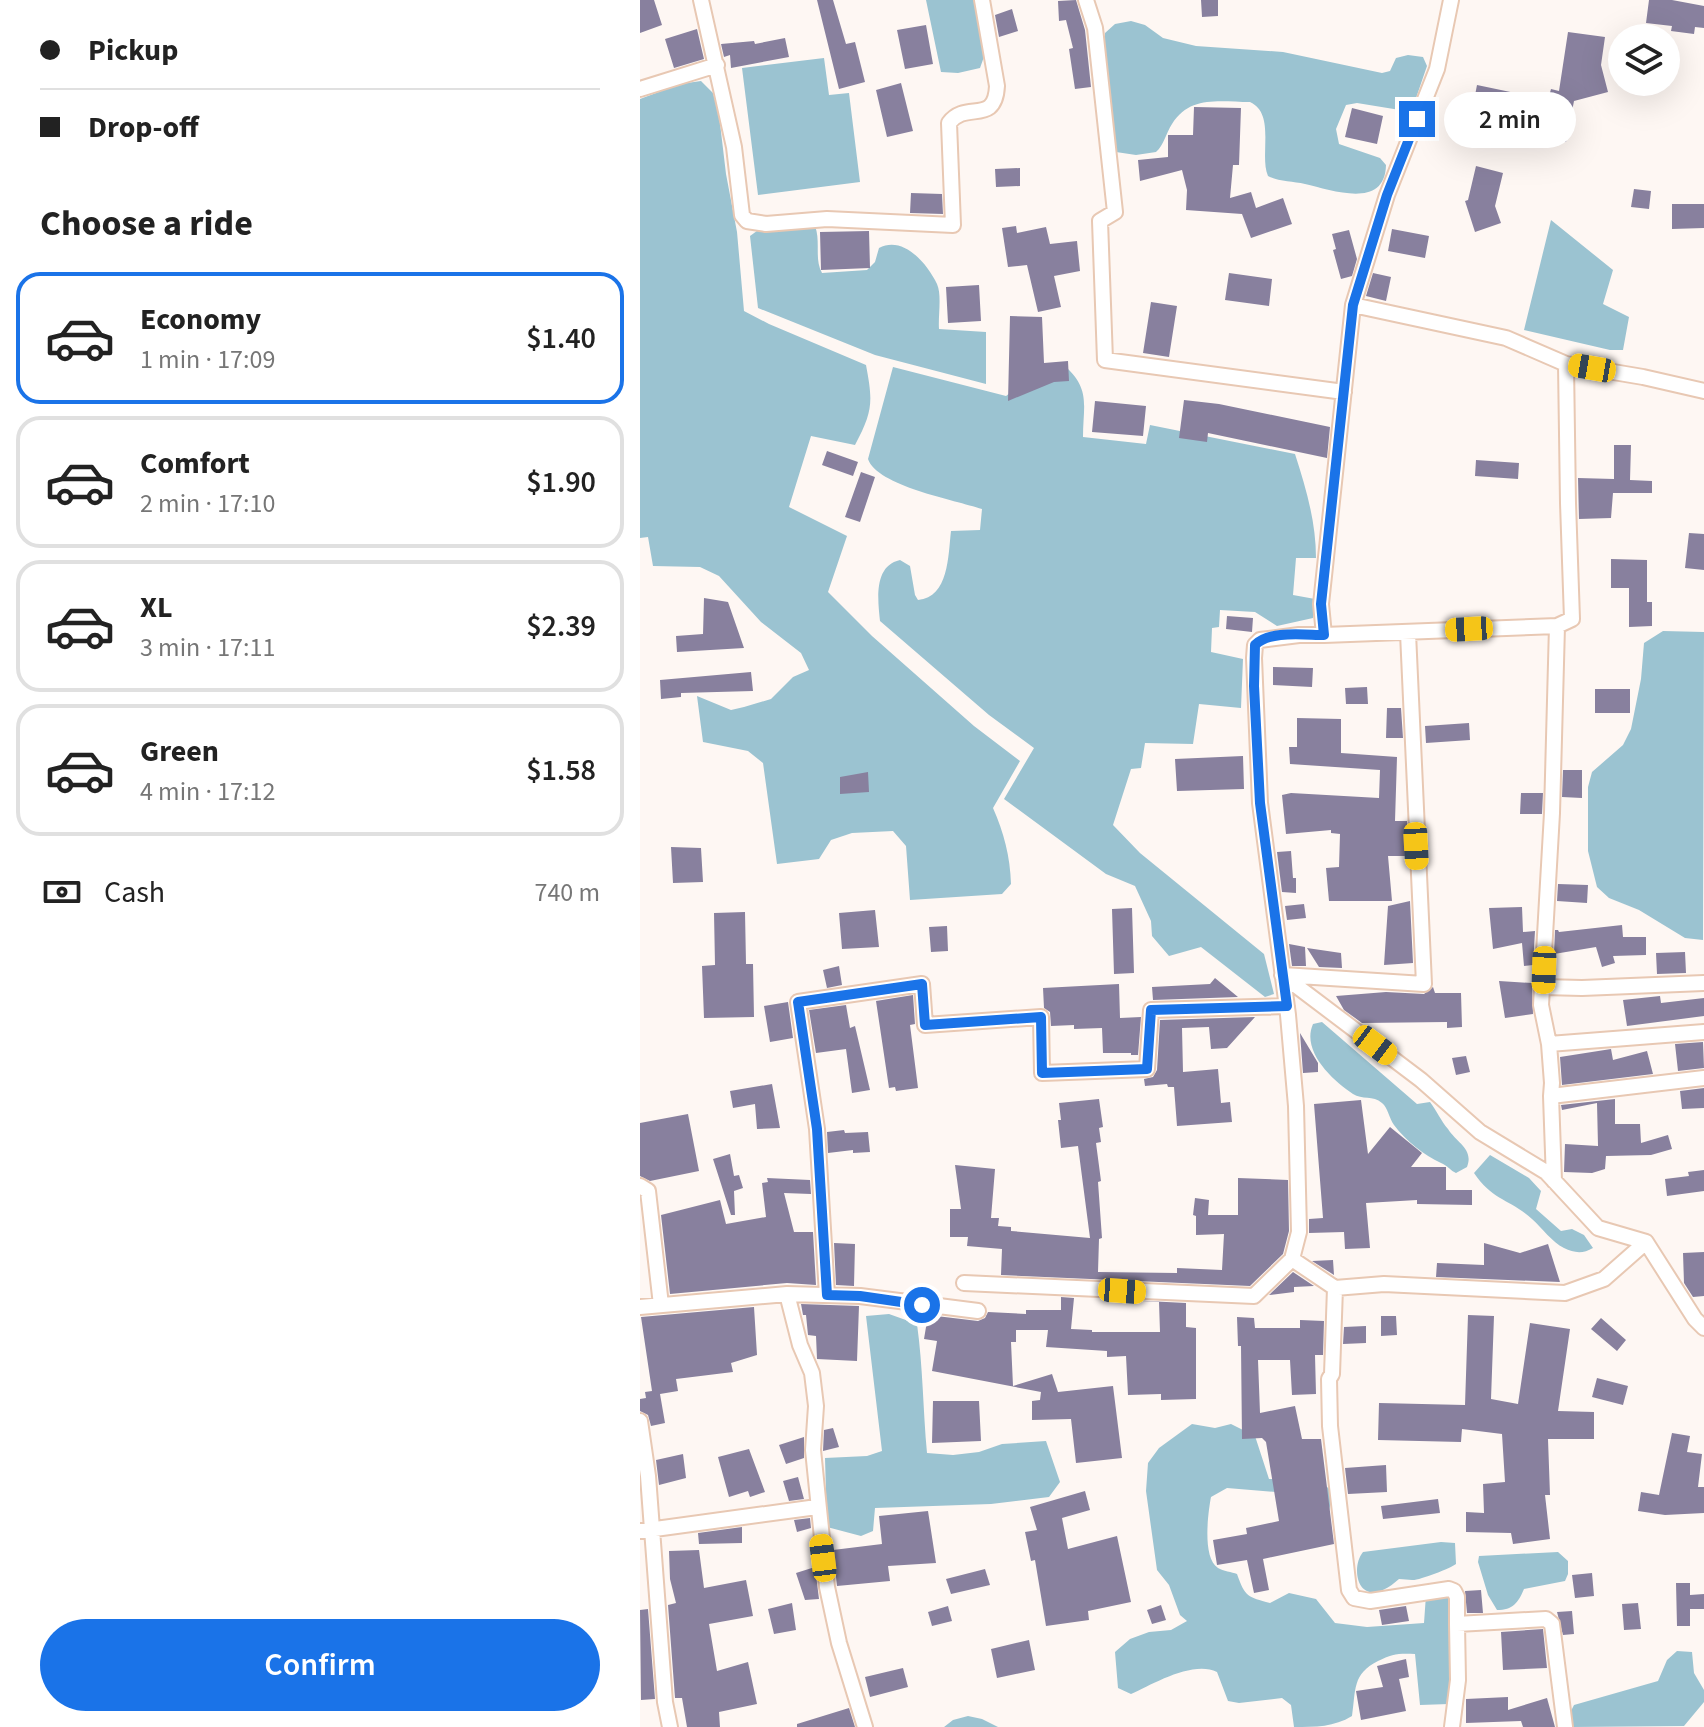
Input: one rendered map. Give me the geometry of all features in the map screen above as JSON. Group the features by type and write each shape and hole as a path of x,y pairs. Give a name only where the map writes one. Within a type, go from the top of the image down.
{"street":[{"path":"701,0 734,147 742,215 747,221 766,224 827,219 953,225 949,123 960,113 988,109 996,100 997,86 982,0"},
{"path":"1086,0 1095,28 1115,212 1100,221 1105,360 1344,392"},
{"path":"1324,635 1321,604 1353,305 1387,195 1437,69 1451,0"},
{"path":"640,89 717,65"},
{"path":"1353,305 1506,338 1566,364 1704,391"},
{"path":"964,1283 1254,1296 1292,1259 1299,1232 1296,1106 1287,1006 1260,803 1255,645 1260,640 1273,637 1557,626 1572,619 1566,364"},
{"path":"1554,1181 1552,1083 1549,1044 1541,1005 1552,813 1557,626"},
{"path":"1282,975 1424,984 1408,633"},
{"path":"1282,975 1421,1080 1480,1132 1546,1172 1598,1228 1646,1242 1695,1319 1704,1328"},
{"path":"1543,987 1704,983"},
{"path":"827,1295 817,1129 798,1002 922,984 925,1025 1041,1017 1042,1073 1147,1069 1151,1010 1287,1006"},
{"path":"1549,1044 1704,1032"},
{"path":"1551,1096 1704,1078"},
{"path":"640,1186 648,1191 661,1305"},
{"path":"1292,1259 1335,1288 1384,1284 1565,1293 1604,1279 1646,1242"},
{"path":"1335,1288 1332,1374 1329,1379 1330,1426 1344,1569 1349,1590 1354,1598 1370,1601 1449,1589 1457,1597 1458,1680 1452,1727"},
{"path":"787,1294 800,1345 812,1373 816,1406 813,1450 817,1507 833,1615 865,1727"},
{"path":"640,1307 787,1294 860,1296 978,1311"},
{"path":"640,1421 648,1476 645,1530 670,1727"},
{"path":"645,1530 817,1507"},
{"path":"1457,1624 1539,1618 1552,1624 1565,1727"}],"water":[{"path":"926,0 974,0 985,54 980,68 958,73 941,72"},
{"path":"1131,21 1145,25 1163,38 1196,46 1283,52 1382,73 1390,71 1396,58 1408,55 1423,57 1427,66 1415,101 1406,111 1357,103 1346,105 1336,129 1339,144 1380,158 1386,165 1377,188 1355,194 1268,176 1263,116 1250,102 1197,104 1179,115 1156,152 1136,155 1116,152 1105,72 1105,33 1115,24"},
{"path":"824,58 829,95 849,93 860,182 758,195 742,68"},
{"path":"701,81 713,93 719,115 737,232 744,311 866,365 870,406 855,445 811,436 789,507 847,536 828,592 872,636 974,726 1020,761 993,808 1006,845 1010,874 1011,884 1002,894 910,900 906,846 893,831 852,833 831,840 819,859 777,864 763,763 748,751 703,742 697,696 731,710 744,707 771,699 793,677 809,670 801,653 761,622 719,576 700,567 653,566 648,537 640,538 640,99 680,84"},
{"path":"1551,220 1613,270 1603,304 1629,317 1623,350 1610,350 1524,330"},
{"path":"815,226 822,273 867,270 875,262 879,248 888,245 905,248 921,260 938,289 939,329 986,332 986,384 875,355 758,308 750,236 761,228"},
{"path":"1065,366 1079,383 1084,398 1083,437 1146,444 1150,425 1295,454 1312,518 1316,558 1296,558 1293,595 1315,599 1313,618 1277,626 1255,612 1220,610 1219,627 1212,628 1211,652 1243,659 1241,708 1199,704 1193,744 1145,743 1141,768 1131,769 1113,825 1140,853 1264,954 1274,994 1265,997 1201,947 1169,956 1152,936 1151,921 1135,886 1106,874 1004,799 1034,748 989,715 880,621 879,585 885,569 900,560 910,566 915,595 918,600 928,597 936,591 945,574 951,531 980,530 982,509 901,484 874,469 868,459 893,367 1006,396 1027,380"},
{"path":"1663,631 1704,632 1703,940 1685,938 1639,910 1609,898 1597,887 1588,851 1588,787 1592,772 1623,745 1631,729 1641,679 1644,643"},
{"path":"1322,1022 1417,1104 1430,1102 1466,1151 1467,1167 1456,1173 1422,1152 1399,1131 1382,1103 1353,1094 1328,1073 1311,1044 1313,1024"},
{"path":"1490,1155 1529,1178 1541,1191 1536,1209 1561,1231 1572,1229 1584,1235 1593,1248 1578,1252 1564,1248 1524,1212 1488,1189 1474,1173"},
{"path":"889,1314 917,1324 927,1453 953,1455 979,1452 1002,1444 1046,1441 1060,1482 1049,1497 991,1504 875,1508 873,1531 861,1536 827,1527 825,1458 867,1456 882,1451 866,1316"},
{"path":"1192,1424 1215,1428 1231,1424 1255,1436 1269,1479 1316,1480 1333,1491 1329,1511 1276,1492 1227,1488 1211,1497 1207,1535 1213,1563 1220,1569 1237,1574 1245,1592 1252,1597 1270,1603 1289,1593 1316,1599 1335,1623 1367,1627 1424,1623 1426,1595 1444,1592 1454,1599 1449,1704 1420,1705 1415,1654 1392,1655 1370,1666 1359,1677 1352,1716 1324,1726 1294,1727 1291,1705 1282,1698 1239,1703 1228,1701 1217,1672 1207,1669 1185,1671 1131,1694 1118,1688 1115,1652 1130,1639 1149,1632 1171,1630 1187,1621 1180,1615 1169,1585 1157,1570 1146,1491 1148,1463 1159,1448"},
{"path":"1455,1543 1456,1564 1453,1566 1421,1578 1399,1579 1375,1592 1366,1591 1361,1585 1357,1568 1363,1552"},
{"path":"1558,1552 1568,1561 1565,1581 1524,1589 1514,1605 1497,1610 1488,1595 1479,1556"},
{"path":"1677,1651 1692,1652 1694,1673 1704,1690 1704,1702 1684,1726 1573,1727 1570,1713 1574,1705 1658,1681 1667,1660"},
{"path":"968,1716 998,1727 944,1727 953,1720"}],"building":[{"path":"640,0 654,0 662,25 640,33"},
{"path":"817,0 833,0 846,44 855,42 865,82 839,89"},
{"path":"1076,0 1085,30 1091,87 1075,89 1069,49 1073,48 1066,20 1059,21 1058,1"},
{"path":"1201,0 1218,0 1218,16 1202,17"},
{"path":"1649,0 1672,0 1704,6 1704,28 1695,27 1694,34 1680,32 1680,24 1646,23"},
{"path":"1012,9 1018,31 999,37 995,15"},
{"path":"926,25 933,64 905,69 897,30"},
{"path":"697,29 704,59 674,68 665,39"},
{"path":"1568,32 1605,37 1601,65 1608,92 1574,101 1566,142 1470,121 1477,85 1548,100 1551,89 1559,91"},
{"path":"785,38 789,57 731,68 730,55 724,57 721,44 754,41 755,44"},
{"path":"901,83 913,131 887,137 876,90"},
{"path":"1194,107 1241,108 1239,165 1233,165 1230,198 1251,192 1256,208 1283,198 1292,224 1251,238 1242,214 1186,210 1187,190 1182,170 1140,181 1138,160 1168,157 1168,135 1193,135"},
{"path":"1352,108 1383,116 1377,144 1345,137"},
{"path":"1476,166 1503,173 1495,206 1501,223 1475,232 1465,201 1468,200"},
{"path":"1020,168 1020,186 996,187 995,169"},
{"path":"1634,189 1651,191 1649,209 1631,207"},
{"path":"911,193 942,194 943,214 910,213"},
{"path":"1672,204 1704,204 1704,228 1672,229"},
{"path":"1016,226 1017,233 1046,227 1050,244 1077,241 1080,271 1054,276 1061,307 1038,312 1027,265 1008,267 1002,228"},
{"path":"1392,229 1429,236 1425,258 1388,251"},
{"path":"1349,230 1357,259 1352,276 1341,279 1332,234"},
{"path":"869,231 870,268 821,270 820,232"},
{"path":"1229,273 1272,279 1269,306 1225,300"},
{"path":"1373,273 1391,277 1386,301 1366,296"},
{"path":"979,285 981,321 948,323 946,287"},
{"path":"1151,302 1177,306 1169,357 1143,353"},
{"path":"1010,316 1042,317 1044,363 1068,361 1069,381 1054,382 1008,401"},
{"path":"1184,400 1219,404 1330,427 1327,458 1208,433 1207,442 1179,438"},
{"path":"1095,401 1146,406 1143,436 1092,432"},
{"path":"1614,445 1631,445 1630,480 1652,481 1652,493 1613,493 1611,518 1579,519 1578,478 1614,479"},
{"path":"827,451 858,462 853,476 822,465"},
{"path":"1476,460 1519,463 1518,479 1475,476"},
{"path":"861,472 875,477 860,522 845,517"},
{"path":"1689,533 1704,534 1704,570 1685,568"},
{"path":"1611,559 1647,560 1647,602 1652,602 1652,626 1629,627 1629,588 1611,588"},
{"path":"704,598 728,602 744,648 677,652 676,636 703,634"},
{"path":"1227,616 1253,618 1252,632 1226,629"},
{"path":"1273,667 1313,668 1312,687 1273,685"},
{"path":"751,672 753,691 681,693 681,697 661,699 660,680"},
{"path":"1367,687 1368,704 1346,704 1345,688"},
{"path":"1595,689 1630,689 1630,713 1595,713"},
{"path":"1387,708 1401,708 1403,738 1386,738"},
{"path":"1297,718 1341,719 1341,753 1397,757 1395,821 1407,821 1408,856 1388,856 1392,901 1329,901 1326,868 1339,867 1340,834 1331,833 1331,830 1286,834 1282,795 1379,798 1380,770 1290,764 1289,747 1297,747"},
{"path":"1469,723 1470,740 1426,743 1425,726"},
{"path":"1243,756 1244,789 1177,791 1175,759"},
{"path":"1563,770 1582,770 1582,798 1562,797"},
{"path":"868,772 869,792 840,794 840,777"},
{"path":"1521,793 1543,793 1542,814 1520,814"},
{"path":"671,847 701,848 703,882 673,883"},
{"path":"1291,851 1296,893 1282,892 1277,852"},
{"path":"1558,884 1588,885 1587,903 1557,901"},
{"path":"1410,901 1413,963 1384,965 1388,906"},
{"path":"1304,904 1306,918 1287,920 1285,906"},
{"path":"1522,907 1523,932 1535,931 1533,965 1524,966 1522,943 1493,949 1489,908"},
{"path":"1132,908 1134,973 1114,974 1112,909"},
{"path":"875,910 879,947 842,949 839,913"},
{"path":"745,912 746,964 753,964 754,1017 704,1018 702,966 715,965 714,913"},
{"path":"1622,925 1623,937 1646,937 1646,955 1613,956 1615,963 1602,967 1596,947 1554,954 1555,930"},
{"path":"947,926 948,951 931,952 929,927"},
{"path":"1289,944 1305,947 1306,966 1292,966"},
{"path":"1307,948 1341,953 1342,968 1319,967"},
{"path":"1685,952 1686,973 1657,974 1656,953"},
{"path":"839,966 842,985 827,988 823,970"},
{"path":"1215,978 1238,997 1153,1000 1152,987 1210,984"},
{"path":"1499,981 1532,983 1533,1014 1505,1018"},
{"path":"1119,984 1120,1018 1141,1017 1138,1055 1103,1053 1102,1028 1051,1026 1050,1012 1044,1008 1043,988"},
{"path":"1433,987 1435,993 1461,993 1462,1027 1447,1028 1447,1022 1362,1023 1344,1010 1336,996 1386,992 1424,994"},
{"path":"913,995 915,1024 910,1025 918,1088 896,1091 895,1087 889,1088 876,1001"},
{"path":"1660,996 1661,1003 1704,998 1704,1016 1627,1026 1623,1000"},
{"path":"788,1002 793,1038 770,1042 764,1006"},
{"path":"846,1005 850,1028 855,1026 870,1090 852,1093 846,1049 816,1053 809,1010"},
{"path":"1255,1017 1227,1048 1211,1049 1209,1027 1182,1028 1183,1072 1218,1069 1221,1103 1230,1102 1232,1122 1177,1126 1174,1087 1167,1084 1145,1086 1144,1079 1153,1077 1157,1070 1160,1020"},
{"path":"1300,1033 1318,1063 1318,1072 1303,1073"},
{"path":"1703,1042 1704,1068 1678,1071 1675,1044"},
{"path":"1611,1049 1613,1060 1647,1051 1653,1074 1562,1085 1560,1057"},
{"path":"1466,1056 1470,1072 1456,1075 1452,1058"},
{"path":"772,1084 780,1128 757,1129 755,1104 733,1108 730,1091"},
{"path":"1704,1088 1704,1108 1682,1109 1680,1091"},
{"path":"1099,1099 1103,1127 1099,1128 1101,1142 1096,1143 1101,1181 1098,1182 1102,1238 1099,1239 1098,1272 1177,1273 1177,1268 1222,1270 1224,1234 1196,1235 1196,1216 1193,1215 1195,1198 1209,1200 1208,1215 1238,1215 1238,1178 1288,1180 1289,1231 1283,1254 1250,1286 1001,1275 1002,1249 967,1246 968,1237 950,1237 950,1209 961,1209 955,1165 995,1169 991,1218 999,1218 998,1226 1011,1227 1011,1231 1090,1238 1078,1146 1061,1148 1059,1103"},
{"path":"1615,1099 1615,1124 1640,1124 1641,1143 1668,1135 1672,1149 1651,1155 1606,1156 1605,1169 1592,1173 1564,1172 1565,1144 1598,1146 1597,1103 1562,1110 1561,1105"},
{"path":"1361,1100 1368,1154 1390,1127 1422,1153 1411,1167 1446,1167 1446,1190 1472,1190 1472,1205 1417,1204 1417,1200 1366,1203 1370,1248 1345,1249 1344,1232 1309,1233 1309,1219 1323,1218 1314,1104"},
{"path":"688,1114 699,1171 650,1181 640,1176 640,1123"},
{"path":"844,1130 845,1133 868,1132 870,1152 853,1153 853,1150 828,1153 827,1132"},
{"path":"730,1154 734,1176 739,1175 743,1188 734,1191 735,1215 731,1215 713,1159"},
{"path":"1704,1170 1704,1191 1667,1196 1665,1179 1689,1176 1688,1172"},
{"path":"767,1178 810,1180 811,1194 784,1193 794,1232 813,1232 816,1285 787,1283 670,1294 661,1215 720,1200 726,1224 766,1217 762,1183 768,1182"},
{"path":"834,1243 855,1244 854,1286 836,1285"},
{"path":"1484,1243 1520,1253 1548,1244 1560,1282 1436,1277 1437,1263 1484,1265"},
{"path":"1704,1252 1704,1296 1693,1297 1684,1283 1683,1253"},
{"path":"1333,1260 1334,1275 1312,1261"},
{"path":"1293,1272 1314,1286 1294,1287 1294,1292 1269,1295"},
{"path":"1061,1297 1074,1298 1071,1329 1160,1332 1159,1302 1108,1299 1186,1303 1186,1327 1196,1328 1196,1399 1161,1400 1161,1394 1128,1395 1126,1356 1107,1357 1107,1351 1046,1347 1048,1330 1016,1330 1016,1342 1011,1342 1013,1386 1052,1374 1058,1392 1113,1386 1122,1458 1076,1463 1071,1419 1032,1420 1032,1401 1040,1400 1041,1392 932,1371 937,1341 924,1339 928,1315 978,1321 985,1318 988,1312 1026,1314 1026,1310 1061,1310"},
{"path":"801,1304 859,1306 857,1361 817,1359 816,1336 808,1335 806,1315 803,1315"},
{"path":"754,1307 757,1355 731,1363 733,1372 676,1379 678,1391 660,1394 665,1423 651,1426 648,1415 640,1411 640,1399 646,1398 645,1392 652,1391 641,1317"},
{"path":"1468,1315 1494,1316 1491,1399 1518,1404 1530,1323 1570,1329 1558,1411 1594,1412 1594,1439 1548,1439 1550,1495 1545,1495 1550,1539 1513,1544 1511,1533 1466,1532 1466,1512 1484,1513 1483,1484 1505,1482 1502,1434 1462,1429 1461,1442 1378,1440 1379,1403 1465,1405"},
{"path":"1381,1316 1396,1316 1397,1335 1381,1336"},
{"path":"1237,1317 1254,1318 1255,1328 1300,1328 1300,1320 1324,1321 1323,1355 1315,1355 1316,1394 1292,1395 1290,1360 1258,1360 1260,1413 1295,1406 1302,1439 1321,1439 1334,1544 1263,1559 1269,1590 1254,1593 1247,1560 1217,1565 1213,1540 1247,1534 1246,1528 1279,1521 1266,1442 1262,1438 1242,1439 1241,1346 1238,1346"},
{"path":"1601,1318 1626,1340 1617,1351 1591,1329"},
{"path":"1366,1326 1366,1343 1343,1344 1344,1327"},
{"path":"1597,1378 1628,1386 1623,1405 1592,1397"},
{"path":"933,1401 979,1401 981,1441 932,1443"},
{"path":"833,1428 839,1447 823,1451 824,1430"},
{"path":"1672,1433 1690,1436 1687,1452 1702,1454 1698,1487 1704,1487 1704,1513 1665,1515 1638,1511 1641,1492 1659,1495"},
{"path":"804,1437 804,1458 786,1464 779,1445"},
{"path":"749,1449 765,1492 750,1497 748,1491 729,1497 718,1457"},
{"path":"683,1454 686,1478 659,1485 656,1460"},
{"path":"1386,1465 1387,1492 1348,1494 1345,1468"},
{"path":"798,1477 804,1499 789,1501 783,1481"},
{"path":"1085,1491 1090,1510 1062,1518 1068,1549 1117,1536 1131,1602 1088,1611 1089,1620 1046,1626 1035,1560 1031,1561 1025,1532 1037,1530 1030,1507"},
{"path":"1438,1499 1440,1513 1383,1519 1381,1506"},
{"path":"928,1511 936,1563 888,1566 890,1581 837,1586 833,1550 882,1544 879,1516"},
{"path":"810,1518 811,1528 797,1532 794,1520"},
{"path":"742,1527 742,1543 699,1544 698,1533"},
{"path":"699,1550 704,1588 746,1580 753,1616 709,1624 717,1671 748,1662 757,1704 719,1712 720,1727 687,1727 682,1698 675,1698 668,1605 676,1603 670,1579 669,1551"},
{"path":"815,1567 819,1599 805,1600 796,1573"},
{"path":"985,1569 990,1585 951,1594 946,1579"},
{"path":"1592,1573 1594,1596 1575,1598 1572,1575"},
{"path":"1676,1583 1690,1583 1690,1595 1704,1594 1704,1609 1690,1609 1690,1626 1677,1626"},
{"path":"1481,1590 1483,1613 1467,1613 1465,1591"},
{"path":"792,1603 796,1630 774,1634 768,1609"},
{"path":"1638,1603 1641,1629 1624,1630 1622,1604"},
{"path":"1161,1605 1166,1620 1152,1624 1147,1610"},
{"path":"948,1606 952,1621 932,1626 928,1612"},
{"path":"1406,1606 1409,1621 1382,1625 1379,1610"},
{"path":"648,1609 655,1699 641,1700 640,1610"},
{"path":"1572,1611 1574,1634 1563,1635 1557,1612"},
{"path":"1543,1629 1547,1668 1503,1670 1501,1632"},
{"path":"1029,1640 1035,1670 997,1678 991,1649"},
{"path":"1406,1659 1409,1677 1399,1679 1406,1711 1361,1720 1356,1691 1383,1687 1377,1666"},
{"path":"903,1668 908,1687 870,1697 865,1677"},
{"path":"1508,1697 1508,1710 1547,1698 1555,1727 1523,1727 1521,1721 1466,1723 1466,1699"},
{"path":"849,1708 855,1727 797,1727 797,1724"}],"route":[{"path":"922,1305 860,1296 827,1295 817,1129 798,1002 922,984 925,1025 1041,1017 1042,1073 1147,1069 1151,1010 1287,1006 1260,803 1255,645 1260,640 1273,637 1324,635 1321,604 1353,305 1387,195 1417,119"}]}
